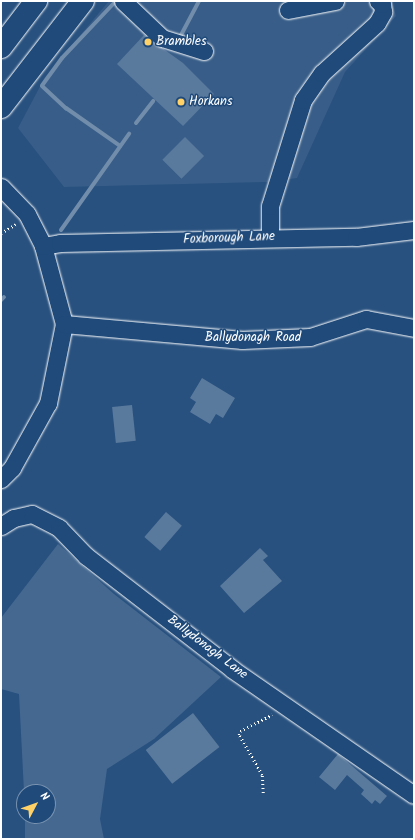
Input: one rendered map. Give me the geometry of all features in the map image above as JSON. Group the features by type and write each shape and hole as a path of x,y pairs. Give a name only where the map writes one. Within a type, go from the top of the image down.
{"highway":[{"path":"1,47 36,1"},
{"path":"1,107 83,1"}],"street":[{"path":"123,1 162,38 204,51"},
{"path":"288,10 335,1"},
{"path":"270,237 270,206 303,100 322,73 377,23 383,12 382,4 378,1"},
{"path":"1,187 26,214 43,246 64,324 48,403 12,468 1,479"},
{"name":"Foxborough Lane","path":"43,246 60,243 270,237 356,237 414,230"},
{"name":"Ballydonagh Road","path":"64,324 242,340 310,338 366,319 414,328"},
{"name":"Ballydonagh Lane","path":"1,526 14,518 32,514 59,528 91,561 285,705 414,795"}],"path":[{"path":"263,793 262,775 239,735 240,731 269,717 285,705"}],"shaded area":[{"name":"Horkans","path":"109,1 392,1 396,16 345,72 297,178 268,182 64,187 18,128 45,77"},
{"path":"58,544 114,594 221,677 154,739 107,769 100,819 104,839 25,839 25,824 56,824 56,784 24,784 19,694 1,689 1,618"}],"building":[{"path":"144,35 183,63 214,94 183,126 117,64"},
{"path":"185,137 204,156 181,179 162,160"},
{"path":"202,378 235,398 223,418 216,414 210,424 190,412 196,402 190,398"},
{"path":"132,405 136,441 116,443 112,407"},
{"path":"166,512 182,526 160,551 144,537"},
{"path":"260,548 268,556 263,560 282,581 244,613 220,586"},
{"path":"193,713 219,747 172,784 146,750"},
{"path":"338,754 387,796 380,804 375,800 372,804 361,794 364,790 347,775 335,790 319,777"}],"waterway":[{"path":"180,37 199,1"},
{"path":"115,2 62,58 42,86 66,108 120,146"},
{"path":"136,123 153,101"},
{"path":"61,230 129,134"},
{"path":"1,300 4,297"}],"place":[{"name":"Brambles","path":"148,42"},
{"name":"Horkans","path":"181,102"}]}
